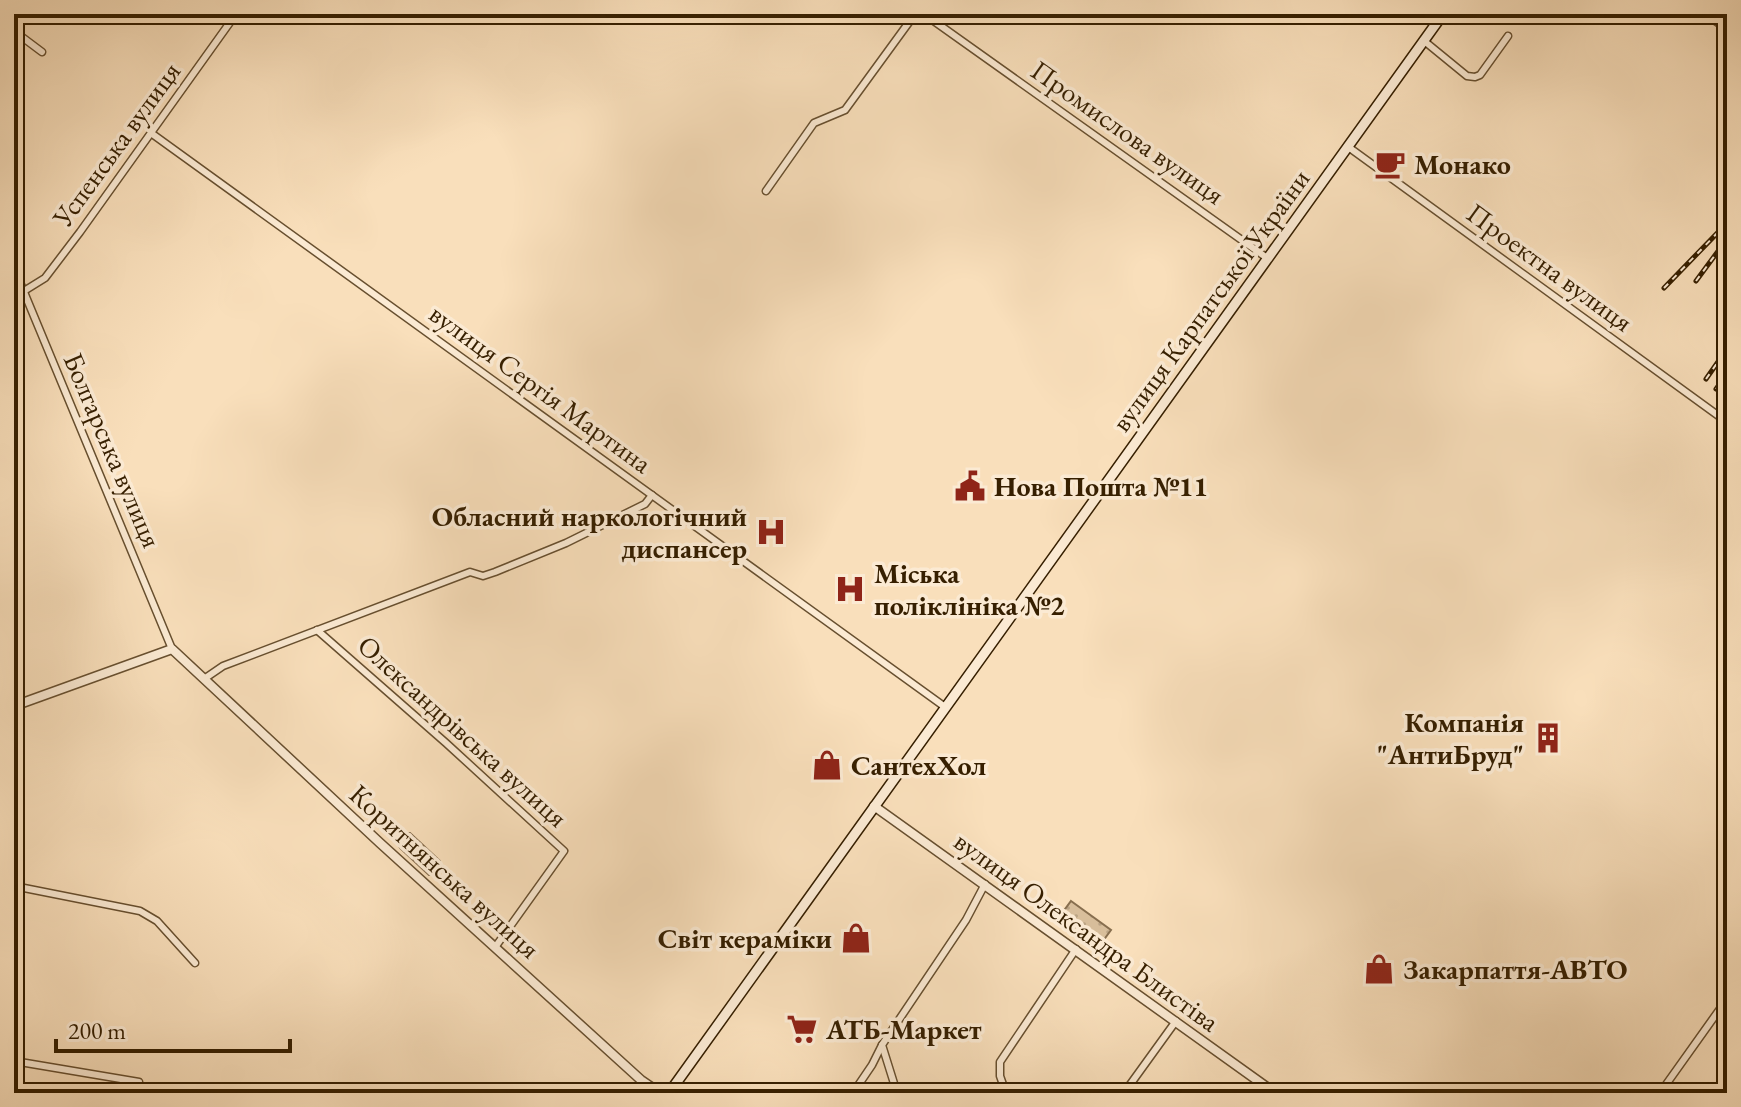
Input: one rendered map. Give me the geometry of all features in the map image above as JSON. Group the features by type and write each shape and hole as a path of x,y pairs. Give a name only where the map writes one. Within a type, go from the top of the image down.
{"main road":[{"name":"вулиця Карпатської України","path":"669,1093 1443,14"}],"street":[{"name":"Успенська вулиця","path":"24,291 45,278 236,14"},
{"path":"766,191 814,123 845,110 915,14"},
{"name":"Промислова вулиця","path":"924,14 1267,258"},
{"path":"1707,14 1727,28"},
{"path":"14,31 42,52"},
{"path":"1423,40 1467,76 1475,77 1480,75 1508,36"},
{"name":"вулиця Сергія Мартина","path":"151,133 945,707"},
{"name":"Проектна вулиця","path":"1347,146 1727,422"},
{"name":"Болгарська вулиця","path":"14,268 172,649"},
{"path":"204,679 223,666 470,572 483,576 544,552 645,504 652,495"},
{"name":"Олександрівська вулиця","path":"317,630 564,851 496,946"},
{"path":"14,706 172,649"},
{"name":"Коритнянська вулиця","path":"172,649 380,843 641,1080 660,1093"},
{"name":"вулиця Олександра Блистіва","path":"874,806 1275,1093"},
{"path":"853,1093 966,920 985,884"},
{"path":"14,886 140,911 157,921 195,963"},
{"path":"1006,1093 1000,1076 1000,1062 1076,949"},
{"path":"1660,1093 1727,999"},
{"path":"1124,1093 1176,1021"},
{"path":"882,1045 897,1093"},
{"path":"14,1061 139,1082"}],"shaded area":[{"path":"402,833 410,833 440,861 441,869 437,875 429,875 400,848 397,840"},
{"path":"1071,901 1111,930 1097,949 1057,920"}],"railway":[{"path":"1664,288 1727,223"},
{"path":"1696,281 1727,239"},
{"path":"1706,379 1727,349"},
{"path":"1716,389 1727,374"}],"place":[{"name":"Монако","path":"1390,164"},
{"name":"Нова Пошта №11","path":"970,486"},
{"name":"Обласний наркологічний диспансер","path":"771,532"},
{"name":"Міська поліклініка №2","path":"850,589"},
{"name":"Компанія \"АнтиБруд\"","path":"1548,738"},
{"name":"СантехХол","path":"827,765"},
{"name":"Світ кераміки","path":"856,938"},
{"name":"Закарпаття-АВТО","path":"1379,969"},
{"name":"АТБ-Маркет","path":"802,1029"}]}
